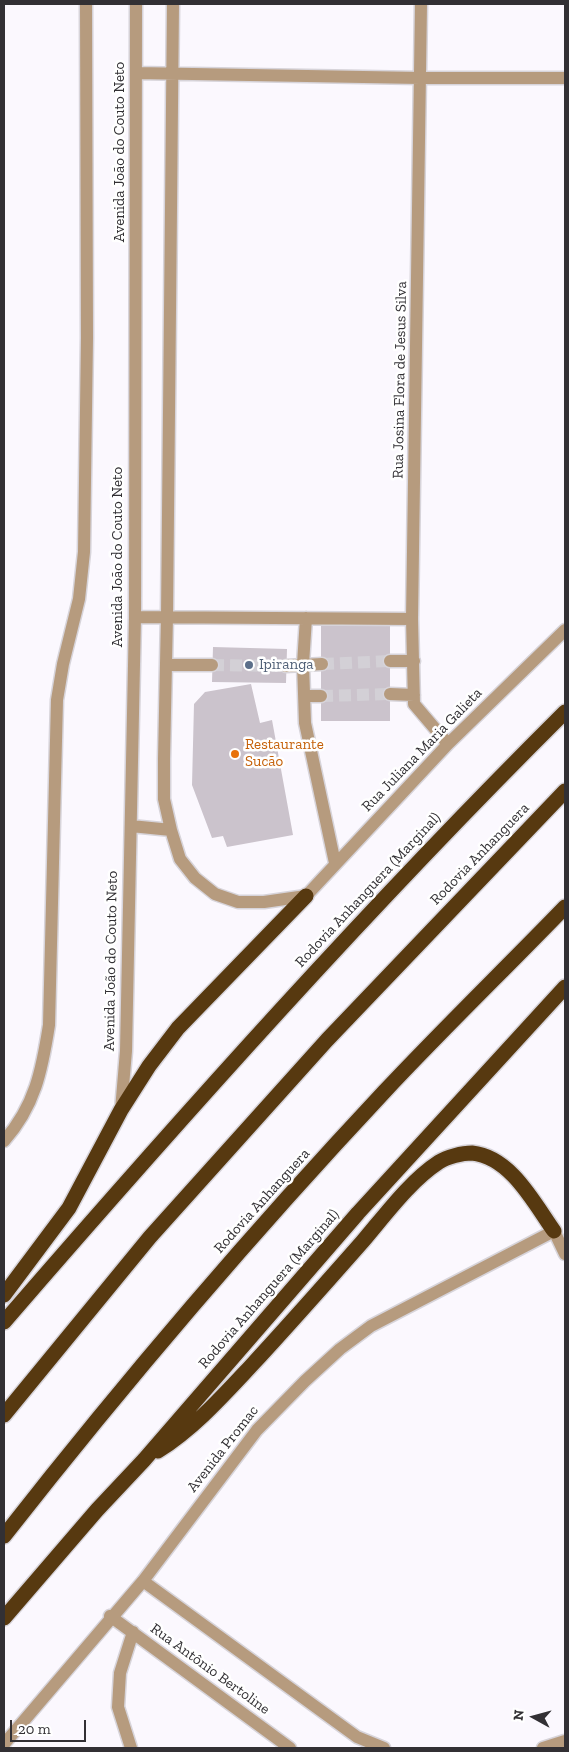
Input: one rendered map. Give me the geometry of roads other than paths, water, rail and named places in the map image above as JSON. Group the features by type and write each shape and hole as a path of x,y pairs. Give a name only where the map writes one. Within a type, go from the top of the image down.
{"highway":[{"name":"Rodovia Anhanguera (Marginal)","path":"4,1322 163,1139 313,973 482,794 565,712"},
{"name":"Rodovia Anhanguera","path":"4,1415 176,1208 327,1040 565,791"},
{"path":"4,1295 69,1208 136,1084 178,1028 306,896"},
{"name":"Rodovia Anhanguera","path":"4,1536 101,1412 207,1288 384,1092 565,907"},
{"name":"Rodovia Anhanguera (Marginal)","path":"4,1618 358,1214 565,987"},
{"path":"144,1460 176,1440 212,1407 291,1323 376,1226 421,1178 440,1161 471,1153 488,1158 503,1166 521,1185 554,1231"}],"street":[{"path":"4,1141 30,1104 42,1070 49,1025 57,700 63,664 79,599 84,552 87,338 86,4"},
{"name":"Avenida João do Couto Neto","path":"121,1110 126,1051 135,617 136,4"},
{"path":"173,4 164,799 180,859 195,878 215,894 238,902 264,902 306,896"},
{"name":"Rua Josina Flora de Jesus Silva","path":"421,4 412,619 414,704 448,744"},
{"path":"136,73 420,78 565,78"},
{"path":"135,617 412,619"},
{"path":"306,618 303,664 305,723 336,864"},
{"name":"Rua Juliana Maria Galieta","path":"306,896 448,744 565,630"},
{"path":"390,661 414,661"},
{"path":"286,666 322,664"},
{"path":"166,665 212,665"},
{"path":"390,694 414,695"},
{"path":"305,696 321,696"},
{"path":"131,826 171,830"},
{"path":"554,1231 565,1254"},
{"name":"Avenida Promac","path":"4,1744 110,1616 143,1581 257,1430 340,1349 371,1326 554,1231"},
{"path":"143,1581 358,1737 384,1748"},
{"name":"Rua Antônio Bertoline","path":"110,1616 290,1748"},
{"path":"131,1748 118,1707 120,1674 133,1632"},
{"path":"543,1748 565,1741"}],"tunnel":[{"path":"322,664 390,661"},
{"path":"212,665 286,666"},
{"path":"321,696 390,694"}],"place":[{"name":"Ipiranga","path":"249,665"},
{"name":"Restaurante Sucão","path":"235,754"}]}
